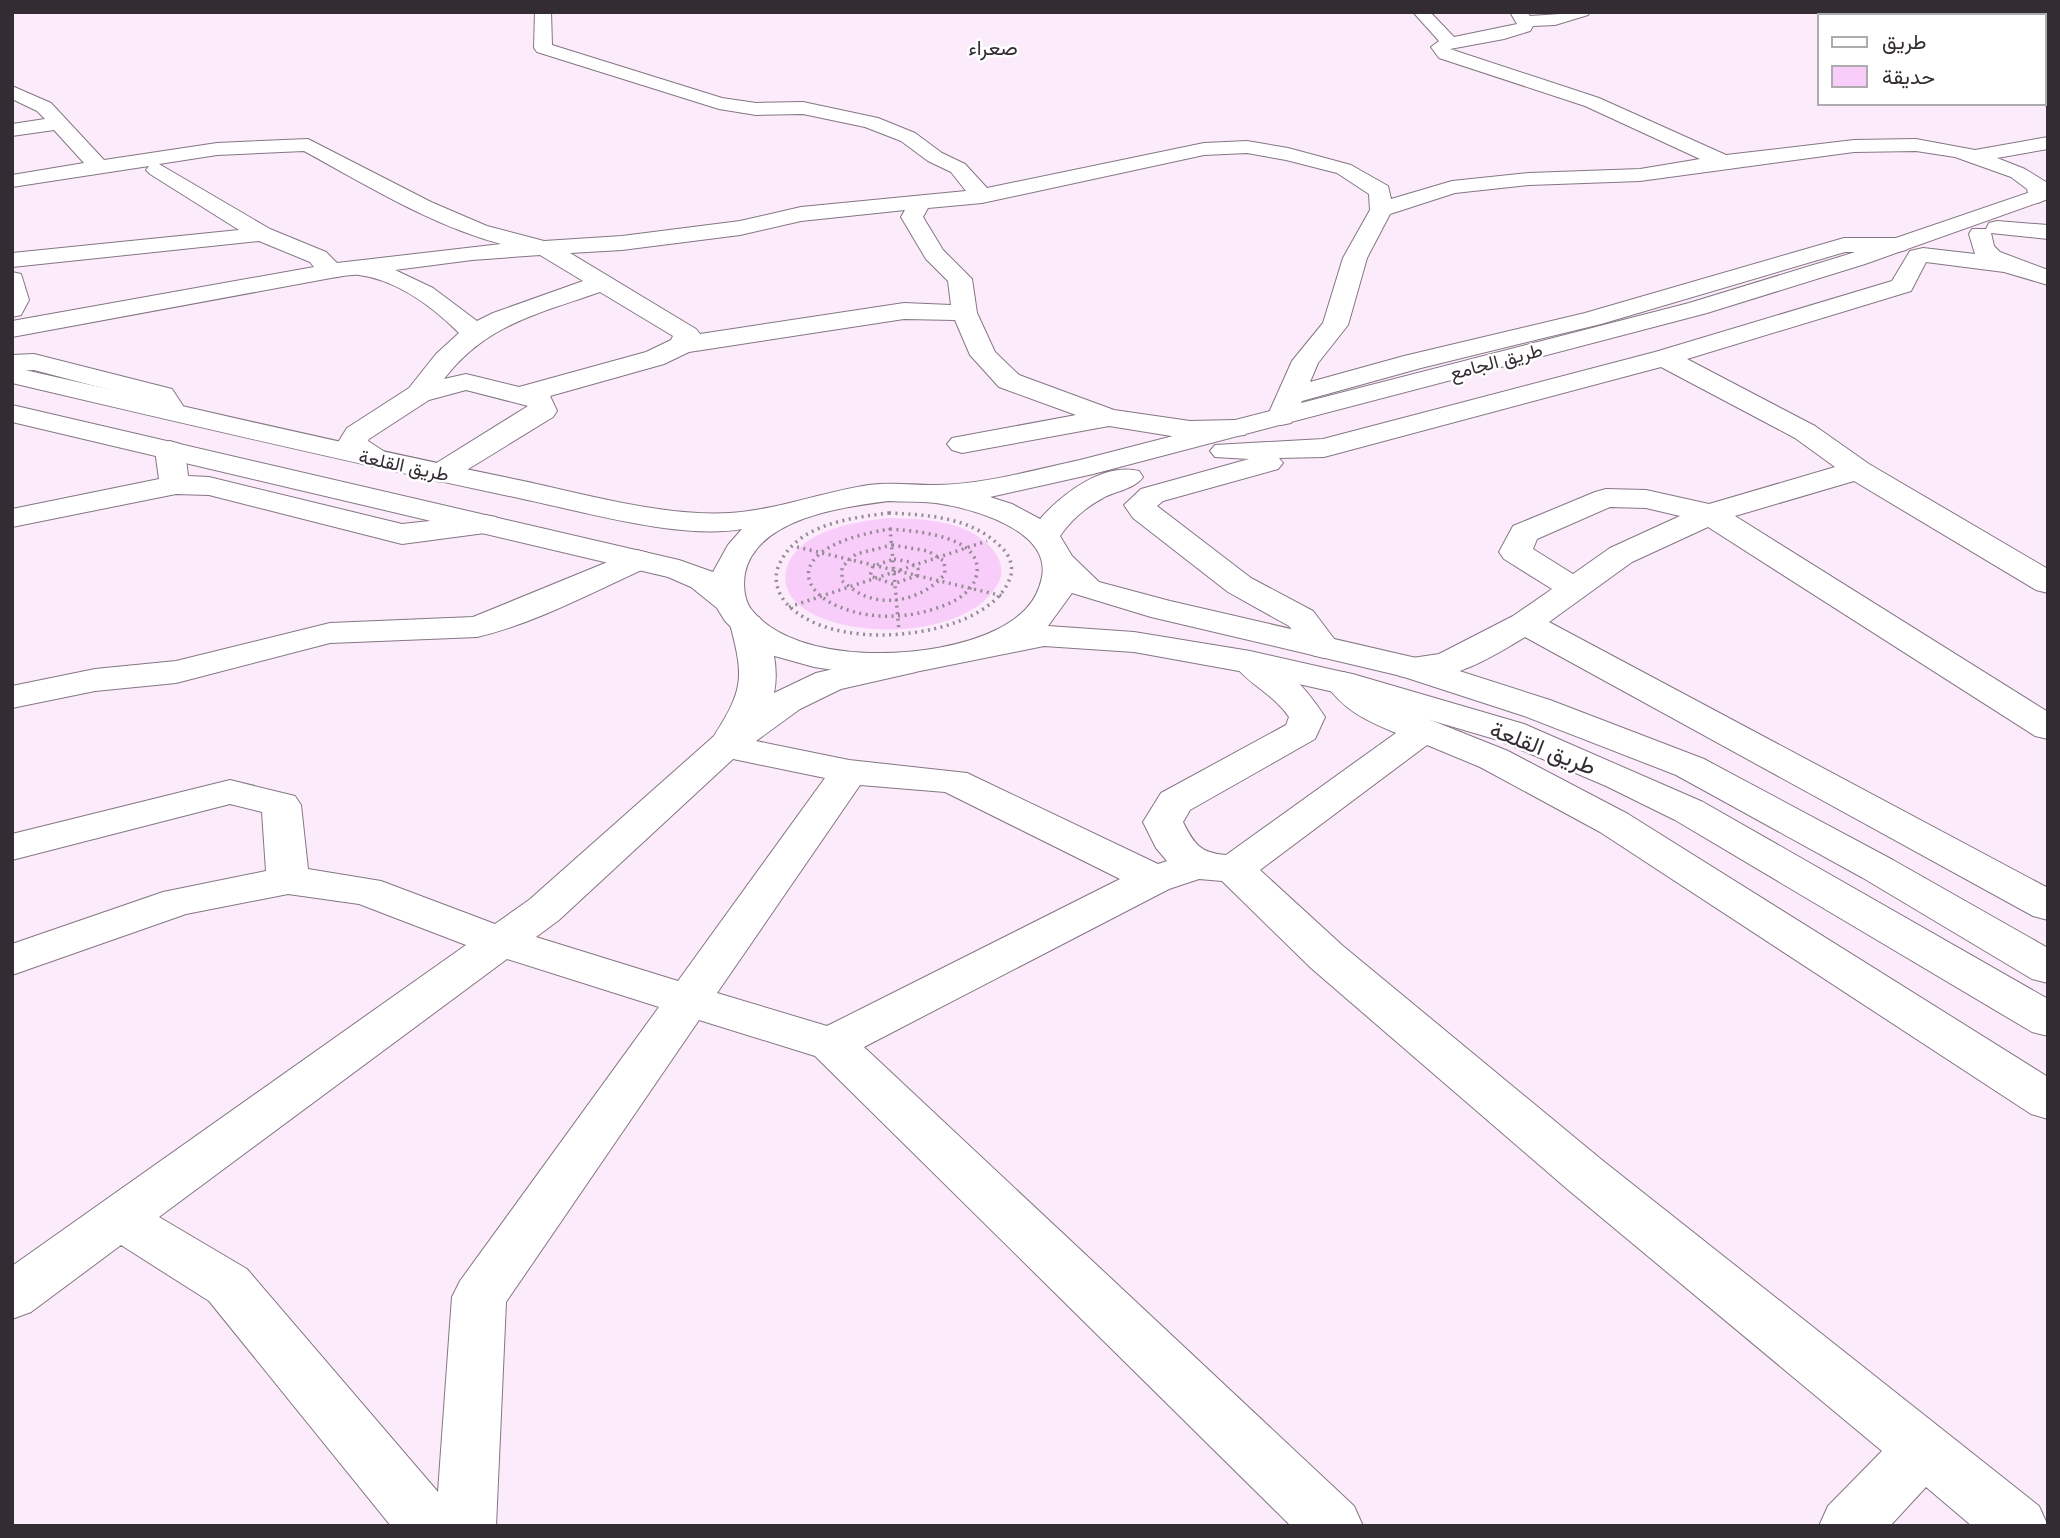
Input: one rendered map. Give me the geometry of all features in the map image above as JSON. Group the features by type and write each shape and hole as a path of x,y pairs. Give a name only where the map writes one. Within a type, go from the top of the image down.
{"street":[{"path":"542,12 543,48 719,103 756,109 803,108 872,122 908,137 934,158 958,168 982,196"},
{"path":"1421,12 1450,43"},
{"path":"1582,12 1555,20 1522,16 1524,27 1511,33 1440,47 1445,54 1592,102 1723,163"},
{"path":"12,92 44,107 101,169 157,170 262,234 342,270 386,272 468,327"},
{"path":"12,130 61,123"},
{"path":"1973,157 2048,143"},
{"path":"12,181 217,149 308,145 423,207 476,242"},
{"path":"1381,210 1452,187 1529,179 1640,175 1854,146 1916,145 1959,151 2018,173 2045,194"},
{"path":"403,281 408,270 476,242 546,249 622,243 740,228 792,208 916,210 1157,157 1204,149 1247,147 1344,169 1380,191 1381,210 1355,258 1335,325 1306,361 1286,406"},
{"path":"157,170 164,162 180,154"},
{"name":"طريق الجامع","path":"1052,549 1058,515 1072,503 1107,483 1230,440 1286,406 1698,308 1989,231 2045,194"},
{"name":"طريق الجامع","path":"934,494 994,487 1121,458 1230,440 1723,319 1913,252 2045,194"},
{"path":"916,210 934,254 960,279 964,313 983,355 1009,381 1109,418 1189,430 1230,440 1324,448"},
{"path":"2048,232 1989,231 1980,245 1984,254 2007,265 2048,278"},
{"path":"12,260 262,234"},
{"path":"594,278 584,261 593,251 622,243"},
{"path":"546,249 687,334 682,345"},
{"path":"2007,265 1913,252 1902,286 1664,358 1152,495 1139,505 1253,593 1286,608 1311,625 1333,665 1357,698 1376,710 1494,759 1614,823 2048,1101"},
{"path":"12,329 342,270 432,258"},
{"path":"419,394 468,327 502,318 594,278"},
{"path":"12,279 17,300 12,310"},
{"path":"522,395 655,358 682,345 904,311 964,313"},
{"path":"1664,358 1805,432 1858,470 2048,583"},
{"path":"445,359 466,382"},
{"path":"12,363 34,362 162,395 173,412"},
{"name":"طريق القلعة","path":"12,374 378,460 660,518 730,522 799,510"},
{"path":"378,460 352,444 357,434 419,394 466,382 540,401 543,411 441,473"},
{"path":"12,413 172,468 209,486 402,534 485,524 679,570 703,580 738,613 775,642 812,656 856,663 901,649 946,658 984,648 1014,634 1038,618 1048,606 1060,580 1052,549"},
{"path":"962,444 1109,418"},
{"path":"1109,418 1122,438 1121,458"},
{"path":"20,514 131,492 172,468"},
{"path":"1412,668 1447,664 1525,623 1621,555 1710,514 1858,470"},
{"path":"725,746 754,705 760,670 727,576 738,550 764,528 799,510 842,498 888,503 934,494"},
{"name":"طريق القلعة","path":"934,494 979,502 1017,516 1052,549 1087,589 1163,610 1333,665 1511,732 1643,789 1689,811 2048,1020"},
{"path":"1575,589 1515,552 1524,533 1606,498 1646,499 1710,514 2048,728"},
{"path":"12,697 95,680 176,672 330,633 477,627 531,607 637,560"},
{"path":"1525,623 2048,906"},
{"name":"طريق القلعة","path":"984,648 1044,636 1093,638 1134,642 1250,662 1412,668 1537,708 1690,767 1878,869 2048,968"},
{"path":"12,1296 544,910 725,746 787,701 901,649"},
{"path":"1250,662 1293,696 1307,717 1302,731 1175,802 1163,822 1176,848 1216,868 1327,957 1584,1174 2018,1526"},
{"path":"831,1044 1154,879 1216,868 1425,729"},
{"path":"725,746 849,772 953,781 1154,879"},
{"path":"466,1526 479,1297 849,772"},
{"path":"12,847 230,792 281,805 288,880"},
{"path":"12,960 178,902 288,880 366,891 500,942 831,1044 1333,1526"},
{"path":"120,1219 228,1285 429,1526"},
{"path":"1849,1526 1924,1449"}],"path":[{"path":"888,503 901,649"},
{"path":"888,503 966,523 994,538 1009,556 1012,576 1002,596 985,610 961,622 932,630 901,649 866,634 835,629 810,620 790,607 778,592 775,576 779,561 791,546 809,533 888,503"},
{"path":"890,529 920,531 946,537 966,548 976,561 978,575 971,589 941,607 898,616 853,612 834,606 811,586 809,575 812,564 820,553 850,537 890,529"},
{"path":"756,535 895,572 1048,606"},
{"path":"738,613 790,607 994,538"},
{"path":"892,545 928,550 940,557 946,565 947,573 942,582 924,594 897,599 869,597 848,587 842,581 841,574 848,560 867,549 892,545"},
{"path":"916,565 894,559 873,566 869,573 873,579 896,584 916,576"},
{"path":"916,565 916,576"}],"green space":[{"path":"889,518 945,523 972,532 997,556 1001,567 1000,579 986,599 965,614 937,624 906,629 845,625 818,617 795,601 789,593 785,576 792,557 802,546 828,531 860,522"}],"district":[{"name":"صعراء","path":"993,48"}]}
